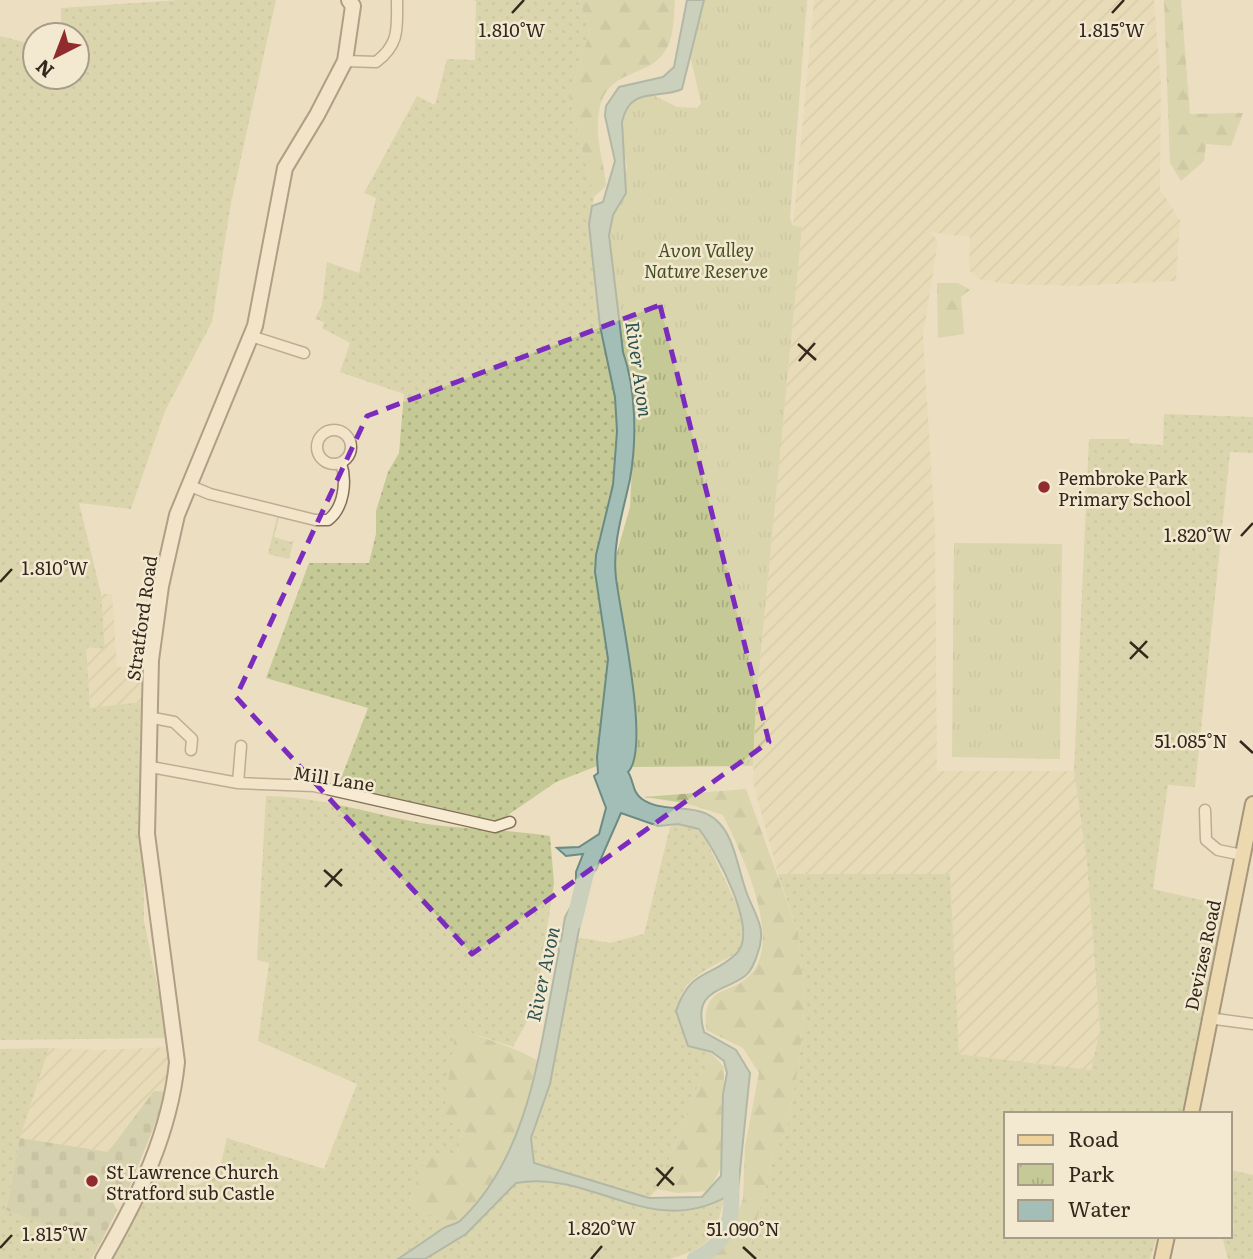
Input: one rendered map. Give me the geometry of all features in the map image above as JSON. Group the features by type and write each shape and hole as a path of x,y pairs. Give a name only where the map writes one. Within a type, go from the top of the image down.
{"main road":[{"name":"Devizes Road","path":"1191,1112 1208,1018 1253,804"},
{"path":"1162,1259 1167,1238"}],"street":[{"name":"Stratford Road","path":"103,1259 155,1155 174,1094 176,1073 173,1012 162,964 147,834 151,767 148,717 161,586 177,515 251,336 263,297 275,212 285,167 345,61 353,6 349,0"},
{"path":"345,61 376,62 390,52 397,33 397,0"},
{"path":"251,336 304,353"},
{"path":"188,485 210,494 315,520 328,520 340,505 345,475 341,463"},
{"path":"148,717 181,726 191,739 191,750"},
{"path":"238,783 241,746"},
{"name":"Mill Lane","path":"151,767 238,783 314,786 495,827 510,822"},
{"path":"1205,810 1206,840 1218,850 1242,855"},
{"path":"1208,1018 1253,1024"}],"highlighted area":[{"path":"660,305 769,742 472,954 236,697 367,416"}],"shaded area":[{"path":"814,0 1154,0 1161,84 1160,189 1180,220 1176,281 1076,286 1007,284 979,279 969,270 970,237 930,232 938,241 923,336 935,528 937,771 1074,771 1087,862 1100,1030 1091,1070 959,1054 950,875 778,874 753,783 756,701 802,227 793,226"},
{"path":"101,594 112,594 117,667 143,668 142,702 90,709 86,647 105,649"},
{"path":"172,1047 168,1092 154,1092 108,1152 20,1138 49,1048 99,1050"}],"green space":[{"path":"179,0 276,0 231,203 212,322 165,411 131,509 79,503 101,594 105,649 86,647 90,708 142,702 144,921 168,1038 0,1040 0,36 21,41 21,91 91,91 91,21 61,21 61,8"},
{"path":"472,0 579,0 590,32 569,96 594,197 589,224 600,326 615,397 617,431 613,485 605,526 599,537 595,572 608,659 597,766 556,782 502,819 492,820 337,789 368,708 266,678 309,563 369,563 376,534 376,511 388,472 399,453 404,394 340,372 350,343 322,328 324,322 315,319 322,305 327,262 359,273 376,198 364,193 417,96 435,105 447,59 475,60 476,1"},
{"path":"579,0 675,0 672,31 667,48 659,59 649,66 616,82 607,90 601,103 598,130 606,186 594,197 569,96 590,32"},
{"name":"Avon Valley Nature Reserve","path":"704,0 807,0 790,218 793,226 802,227 756,701 753,766 633,767 636,738 634,687 614,563 630,507 633,447 629,369 623,352 609,235 613,215 619,207 627,166 622,141 624,111 637,98 651,94 677,107 697,108 701,103 690,55"},
{"path":"1164,0 1181,0 1190,114 1243,113 1231,146 1206,144 1204,161 1181,181 1170,163"},
{"path":"937,283 958,283 970,290 961,297 964,334 938,338"},
{"path":"1164,414 1253,417 1253,453 1230,452 1195,787 1168,785 1153,889 1223,905 1183,1112 1004,1112 1004,1238 1156,1238 1150,1259 747,1259 775,1149 786,1133 799,1063 805,1001 798,932 778,874 950,874 959,1054 1091,1070 1100,1030 1087,862 1074,771 1089,439 1129,439 1130,443 1163,445"},
{"path":"278,513 292,516 288,520 279,518 274,537 291,542 294,539 289,559 268,554"},
{"path":"954,543 1062,544 1060,759 952,757"},
{"path":"746,789 798,932 805,1001 799,1063 786,1133 775,1149 747,1259 701,1259 727,1241 743,1199 745,1146 759,1073 743,1048 706,1030 706,1015 713,997 744,981 752,973 760,957 763,938 761,917 748,872 723,815 685,803 644,797"},
{"path":"266,796 325,802 421,823 550,836 554,883 535,1007 513,1047 456,1028 462,1126 457,1160 428,1153 408,1205 454,1225 444,1227 398,1259 106,1259 154,1174 194,1186 218,1176 227,1138 324,1169 357,1084 258,1041 269,963 257,960"},
{"path":"678,824 699,829 704,836 744,920 743,939 738,952 697,976 681,996 681,1014 688,1046 711,1053 657,1189 649,1198 534,1163 531,1138 550,1084 575,937 610,943 644,934 670,827"},
{"path":"456,1027 537,1060 515,1138 498,1173 474,1206 454,1225 408,1205 428,1152 457,1159 462,1127 443,1120"},
{"path":"49,1048 20,1138 6,1209 100,1244 91,1259 0,1259 0,1049"},
{"path":"711,1053 724,1067 723,1163 709,1191 677,1193 657,1189"},
{"path":"154,1091 168,1092 127,1193 116,1198 113,1203 117,1210 100,1244 6,1210 20,1138 108,1152"},
{"path":"1232,1170 1253,1175 1253,1259 1228,1259 1223,1238 1232,1238"},
{"path":"530,1181 568,1186 647,1208 664,1210 701,1206 724,1200 717,1224 708,1240 694,1250 670,1259 425,1259 466,1234 516,1183"}],"water":[{"path":"687,0 704,0 682,89 638,98 626,110 622,122 626,193 613,215 609,235 623,352 631,382 634,431 630,479 619,528 615,565 635,710 634,759 628,772 635,790 642,799 652,804 700,811 722,826 730,840 761,929 759,949 749,972 736,982 711,994 702,1007 701,1018 704,1032 736,1050 750,1073 738,1190 708,1205 679,1211 652,1209 573,1186 545,1182 516,1183 466,1234 425,1259 398,1259 442,1229 461,1220 485,1193 504,1162 530,1094 559,951 557,943 561,941 565,917 574,901 579,902 580,924 550,1084 531,1138 534,1163 649,1198 702,1197 721,1176 723,1094 727,1073 724,1061 712,1052 688,1046 676,1011 688,987 702,975 728,961 737,953 742,942 743,927 739,909 715,854 699,829 678,824 658,826 621,813 596,870 585,879 584,889 576,887 576,872 583,854 566,856 557,848 579,847 599,834 606,808 594,776 598,773 597,757 608,659 595,572 596,555 613,485 617,431 615,397 600,326 589,224 592,206 603,202 615,161 605,116 606,106 619,87 663,77 674,67"}],"waterway":[{"name":"River Avon","path":"574,922 587,869"},
{"name":"River Avon","path":"695,1259 718,1243 724,1234 731,1213 731,1174"}],"place":[{"name":"Pembroke Park Primary School","path":"1044,487"},
{"name":"St Lawrence Church Stratford sub Castle","path":"92,1181"}]}
